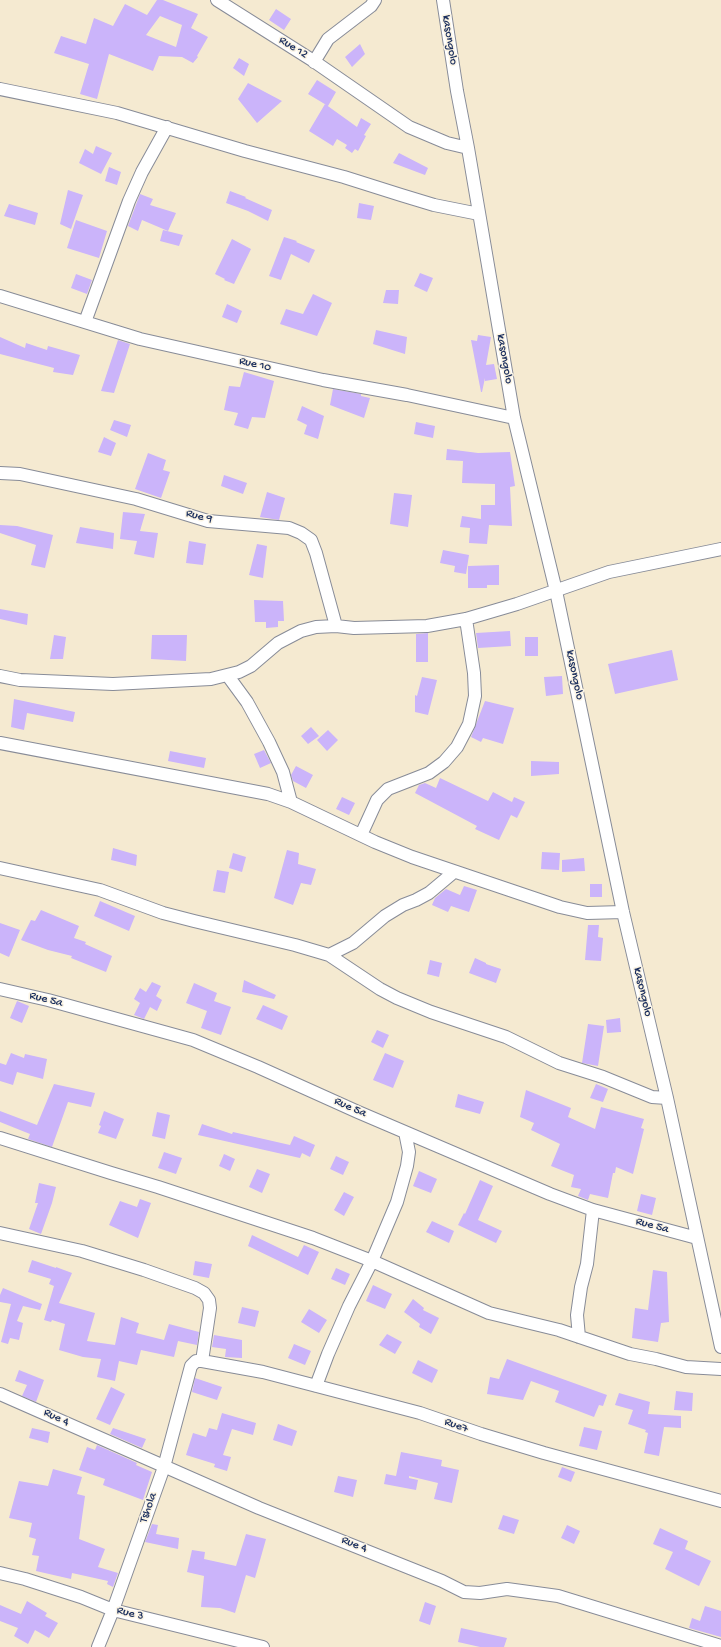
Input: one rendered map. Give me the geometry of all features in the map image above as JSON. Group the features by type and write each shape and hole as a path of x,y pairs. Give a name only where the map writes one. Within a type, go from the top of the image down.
{"street":[{"name":"Rue 12","path":"217,0 314,62 328,39 371,6 375,0"},
{"name":"kasongolo","path":"443,0 457,91 514,418 556,590 623,912 667,1098 721,1347"},
{"path":"314,62 409,126 447,143 468,148"},
{"path":"0,89 117,113 245,152 344,177 400,195 479,214"},
{"path":"85,322 129,201 142,172 167,127"},
{"name":"Rue 10","path":"0,296 140,339 316,379 407,395 514,418"},
{"name":"Rue 9","path":"0,472 20,474 136,499 208,521 289,528 301,533 311,540 316,553 336,626"},
{"path":"0,676 20,680 113,684 210,679 228,676 251,666 278,642 301,631 316,627 336,626 354,628 427,626 466,619 609,572 721,549"},
{"path":"361,835 377,800 388,790 430,773 444,762 457,748 469,724 475,696 474,673 466,619"},
{"path":"228,676 247,702 269,742 283,772 292,802"},
{"path":"0,743 251,790 292,802 361,835 412,857 454,872 573,911 600,913 623,912"},
{"path":"0,868 100,890 163,913 295,945 329,955 380,989 431,1012 506,1037 559,1063 603,1077 652,1097 667,1098"},
{"path":"329,955 353,943 385,916 403,905 429,893 454,872"},
{"name":"Rue 5a","path":"0,989 48,1000 192,1040 258,1067 507,1177 550,1194 594,1210 697,1238"},
{"path":"316,1386 346,1312 372,1261 397,1202 407,1166 409,1152 406,1132"},
{"path":"0,1138 111,1174 158,1187 313,1238 372,1261 489,1313 560,1330 624,1352 656,1358 686,1367 721,1369"},
{"path":"579,1337 577,1315 581,1287 587,1264 594,1210"},
{"name":"Tshola","path":"0,1233 82,1251 144,1270 195,1288 204,1293 209,1300 210,1308 197,1363 164,1467 113,1610 98,1647"},
{"name":"Rue7","path":"197,1363 263,1372 420,1413 530,1449 721,1501"},
{"name":"Rue 4","path":"0,1394 259,1508 442,1581 464,1592 480,1593 507,1589 558,1596 721,1646"},
{"name":"Rue 3","path":"0,1573 25,1579 74,1595 113,1610 263,1647"}],"building":[{"path":"157,0 163,0 198,14 191,28 208,37 197,56 198,57 193,63 182,57 159,56 153,71 109,54 97,99 80,94 89,64 54,53 61,36 86,44 94,18 113,26 125,4 147,15","holes":["160,16 182,25 176,47 146,35"]},
{"path":"276,9 291,19 284,30 269,20"},
{"path":"360,44 365,54 352,67 345,57"},
{"path":"239,58 249,64 244,76 233,68"},
{"path":"317,80 336,92 328,106 308,94"},
{"path":"248,83 282,101 257,123 238,99"},
{"path":"325,104 357,127 361,118 371,124 364,135 366,136 358,151 355,149 352,153 345,148 347,145 337,139 333,146 309,131"},
{"path":"96,146 112,153 101,174 79,163 85,149 93,154"},
{"path":"399,153 428,168 425,175 393,163"},
{"path":"109,167 121,172 117,185 105,181"},
{"path":"68,190 83,195 71,229 60,224"},
{"path":"230,191 272,210 268,221 248,211 226,203"},
{"path":"140,194 153,199 150,205 176,213 168,231 142,220 138,231 128,226"},
{"path":"359,203 374,206 371,220 357,218"},
{"path":"9,204 38,213 35,225 4,216"},
{"path":"76,220 107,231 99,258 67,248"},
{"path":"163,230 183,235 179,246 160,241"},
{"path":"284,237 297,241 296,242 315,250 309,263 291,254 281,280 269,276"},
{"path":"232,239 251,249 234,284 215,274"},
{"path":"420,273 433,278 427,292 414,286"},
{"path":"76,274 92,280 87,294 71,288"},
{"path":"386,290 399,290 398,304 383,303"},
{"path":"313,294 332,303 317,336 280,324 286,309 303,314"},
{"path":"227,304 242,311 237,323 222,317"},
{"path":"376,330 407,337 405,354 373,344"},
{"path":"478,335 491,337 486,365 494,364 497,379 485,381 485,378 482,392 471,340 477,341"},
{"path":"0,337 25,348 26,343 47,350 48,346 80,355 73,375 53,372 54,368 0,354"},
{"path":"118,340 130,344 114,393 101,391"},
{"path":"244,372 274,381 265,418 252,417 248,429 234,425 238,413 224,410 229,386 240,387"},
{"path":"333,389 361,394 361,396 370,398 364,418 330,405"},
{"path":"302,406 324,416 318,439 304,434 307,425 297,420"},
{"path":"114,420 131,425 127,437 110,430"},
{"path":"416,422 435,426 433,438 414,434"},
{"path":"104,437 116,443 111,456 98,452"},
{"path":"447,449 478,453 510,452 515,486 510,487 512,526 489,525 487,544 469,543 470,528 460,527 462,516 481,519 481,505 495,505 495,484 462,483 463,461 446,460"},
{"path":"148,453 166,460 163,470 170,472 161,498 135,489"},
{"path":"224,475 247,483 243,494 221,486"},
{"path":"267,492 285,498 279,520 260,517"},
{"path":"394,493 412,495 408,527 390,524"},
{"path":"123,512 145,514 140,531 158,533 154,558 134,554 137,541 120,539"},
{"path":"0,525 17,526 53,535 45,568 31,565 36,545 0,533"},
{"path":"80,527 114,533 113,549 76,543"},
{"path":"189,541 206,544 203,565 186,563"},
{"path":"257,544 267,546 263,578 249,575"},
{"path":"443,550 469,555 466,574 454,572 455,566 440,563"},
{"path":"499,565 499,585 487,585 487,588 468,588 468,566"},
{"path":"254,600 283,601 284,621 278,621 278,627 266,628 266,622 255,622"},
{"path":"0,609 28,614 27,625 0,619"},
{"path":"510,631 511,646 478,648 476,633"},
{"path":"428,633 428,662 416,662 416,634"},
{"path":"54,635 66,637 63,659 50,659"},
{"path":"152,635 187,635 186,661 151,659"},
{"path":"525,637 538,637 538,656 525,656"},
{"path":"672,650 678,680 615,694 608,664"},
{"path":"562,676 563,694 546,696 544,677"},
{"path":"422,677 437,680 428,715 415,712 415,695 417,696"},
{"path":"14,699 75,712 73,722 27,713 24,730 11,727"},
{"path":"485,701 514,708 503,744 483,738 481,742 471,737"},
{"path":"311,727 319,736 308,744 301,736"},
{"path":"328,730 338,740 327,751 317,740"},
{"path":"264,750 271,763 260,768 254,754"},
{"path":"170,751 206,758 204,768 168,761"},
{"path":"531,761 559,762 559,774 531,776"},
{"path":"296,766 313,775 306,788 293,781 291,775"},
{"path":"440,778 488,801 493,792 512,802 514,797 525,802 517,818 511,815 499,840 475,829 477,826 415,793 419,785 425,783 436,788"},
{"path":"342,797 355,803 349,815 336,809"},
{"path":"113,848 137,855 136,866 111,860"},
{"path":"287,850 299,853 298,864 316,869 311,885 301,883 293,905 274,898"},
{"path":"542,852 560,853 559,870 541,869"},
{"path":"233,853 246,857 242,872 229,868"},
{"path":"584,858 585,871 562,872 562,860"},
{"path":"217,870 229,872 225,893 213,891"},
{"path":"590,884 602,884 602,897 590,897"},
{"path":"464,886 477,890 469,912 451,906 448,912 432,905 435,898 446,889 460,895"},
{"path":"100,901 135,916 129,931 94,916"},
{"path":"41,910 79,926 74,938 86,942 85,944 112,956 106,972 71,958 72,956 48,950 21,940 31,920 35,921"},
{"path":"0,923 20,930 9,957 0,953"},
{"path":"588,925 599,925 598,937 603,938 601,961 585,960"},
{"path":"475,958 486,964 501,969 496,983 469,973"},
{"path":"430,960 442,963 439,977 427,974"},
{"path":"244,980 276,995 274,999 242,992"},
{"path":"152,982 161,986 156,996 162,1000 157,1011 150,1007 144,1019 134,1015 140,1003 134,999 140,988 146,992"},
{"path":"194,983 217,993 214,1001 231,1007 221,1035 201,1028 207,1011 186,1003"},
{"path":"17,1001 29,1006 22,1023 10,1018"},
{"path":"263,1005 288,1016 282,1030 256,1019"},
{"path":"620,1018 621,1032 607,1033 606,1020"},
{"path":"588,1024 604,1026 598,1066 582,1063"},
{"path":"377,1030 389,1035 383,1048 371,1042"},
{"path":"11,1053 24,1058 25,1054 47,1059 43,1079 17,1072 13,1085 0,1081 0,1063 6,1065"},
{"path":"385,1053 404,1061 393,1088 373,1080"},
{"path":"54,1084 95,1093 91,1107 68,1102 52,1147 28,1139 30,1134 0,1122 0,1111 37,1125"},
{"path":"596,1084 608,1089 603,1102 590,1098"},
{"path":"526,1090 571,1108 568,1117 595,1129 601,1107 644,1119 641,1128 644,1129 633,1174 616,1167 615,1173 613,1173 608,1198 590,1194 588,1200 578,1196 581,1189 571,1187 574,1175 551,1166 560,1144 531,1130 534,1123 520,1117"},
{"path":"458,1094 484,1102 480,1114 455,1107"},
{"path":"104,1111 124,1119 116,1139 98,1133"},
{"path":"157,1112 170,1115 165,1139 152,1136"},
{"path":"202,1124 232,1134 233,1132 290,1145 294,1136 315,1145 310,1157 302,1153 300,1158 198,1135"},
{"path":"164,1152 182,1158 176,1174 158,1168"},
{"path":"224,1154 235,1159 230,1171 219,1166"},
{"path":"336,1156 349,1162 343,1175 330,1169"},
{"path":"257,1169 270,1174 262,1193 249,1187"},
{"path":"419,1171 437,1179 431,1193 413,1186"},
{"path":"480,1180 493,1186 478,1220 502,1231 496,1243 458,1225 464,1213 465,1214"},
{"path":"39,1183 56,1187 41,1234 29,1229 38,1203 35,1203"},
{"path":"344,1192 354,1197 344,1216 334,1210"},
{"path":"641,1194 656,1198 652,1215 637,1211"},
{"path":"140,1199 151,1203 138,1238 109,1225 120,1201 137,1207"},
{"path":"432,1221 454,1231 449,1243 426,1232"},
{"path":"252,1235 298,1257 304,1245 319,1252 308,1275 248,1246"},
{"path":"32,1260 72,1273 59,1303 95,1313 87,1341 115,1345 121,1317 139,1323 136,1333 164,1340 169,1324 199,1332 197,1345 178,1341 174,1357 141,1350 137,1365 119,1361 115,1381 97,1377 101,1359 83,1357 59,1350 65,1324 52,1320 51,1322 44,1320 54,1286 49,1284 51,1279 28,1272"},
{"path":"195,1261 212,1264 209,1278 193,1275"},
{"path":"336,1268 350,1274 345,1285 331,1279"},
{"path":"653,1270 667,1272 669,1322 661,1323 658,1342 632,1338 635,1308 648,1310"},
{"path":"373,1285 392,1294 385,1309 366,1301"},
{"path":"3,1288 42,1304 40,1310 23,1306 17,1321 23,1323 19,1340 10,1338 8,1344 1,1342 11,1304 0,1302 0,1295"},
{"path":"413,1299 424,1308 423,1310 439,1318 431,1334 419,1327 420,1324 404,1312"},
{"path":"242,1307 259,1311 255,1327 238,1323"},
{"path":"309,1309 327,1320 319,1333 301,1322"},
{"path":"387,1334 402,1342 395,1354 379,1345"},
{"path":"214,1335 242,1340 242,1358 225,1357 226,1349 212,1347"},
{"path":"294,1344 311,1351 305,1365 288,1358"},
{"path":"507,1359 607,1395 603,1406 599,1405 594,1417 555,1402 559,1391 531,1381 523,1400 487,1394 490,1377 499,1379"},
{"path":"418,1360 438,1370 432,1383 412,1373"},
{"path":"19,1370 44,1380 36,1402 22,1396 27,1385 15,1381"},
{"path":"195,1378 222,1387 217,1400 192,1392"},
{"path":"111,1387 125,1394 110,1425 96,1419"},
{"path":"676,1391 693,1393 692,1411 674,1410"},
{"path":"619,1393 650,1402 648,1414 681,1416 681,1428 664,1427 659,1456 644,1453 648,1433 645,1432 646,1430 628,1424 633,1410 615,1405"},
{"path":"222,1413 256,1423 253,1435 232,1429 223,1455 231,1457 227,1471 214,1467 215,1464 186,1455 193,1433 206,1437 209,1428 217,1430"},
{"path":"278,1424 297,1431 292,1446 273,1440"},
{"path":"584,1427 602,1431 597,1450 579,1446"},
{"path":"32,1428 50,1432 48,1443 29,1438"},
{"path":"113,1428 146,1439 142,1448 110,1434"},
{"path":"97,1445 137,1463 136,1465 152,1472 143,1500 103,1485 105,1479 79,1470 87,1447 95,1450"},
{"path":"401,1452 442,1460 441,1466 459,1470 452,1503 434,1499 438,1483 409,1476 409,1478 418,1480 416,1490 384,1484 386,1474 396,1476"},
{"path":"562,1467 575,1472 571,1482 558,1477"},
{"path":"53,1469 82,1477 77,1494 85,1496 79,1539 105,1549 98,1567 118,1573 113,1587 107,1584 108,1581 72,1573 71,1579 36,1571 39,1556 32,1555 36,1539 29,1537 32,1523 9,1518 19,1481 48,1486"},
{"path":"338,1476 357,1480 353,1497 334,1492"},
{"path":"503,1515 519,1520 514,1534 498,1529"},
{"path":"152,1524 158,1525 156,1534 179,1538 178,1549 145,1542"},
{"path":"567,1525 580,1531 574,1544 561,1538"},
{"path":"660,1528 688,1541 685,1549 711,1561 699,1586 665,1569 673,1552 653,1544"},
{"path":"246,1534 266,1539 255,1578 246,1575 235,1613 220,1608 201,1607 204,1576 187,1572 192,1550 205,1552 204,1559 236,1566"},
{"path":"27,1601 47,1613 45,1616 58,1623 49,1638 35,1630 28,1644 14,1636 18,1628 0,1621 0,1605 21,1614"},
{"path":"425,1602 436,1606 430,1625 419,1621"},
{"path":"705,1606 721,1611 721,1637 689,1628 692,1618 700,1621"},
{"path":"461,1628 507,1638 504,1647 480,1647 458,1642"}]}
